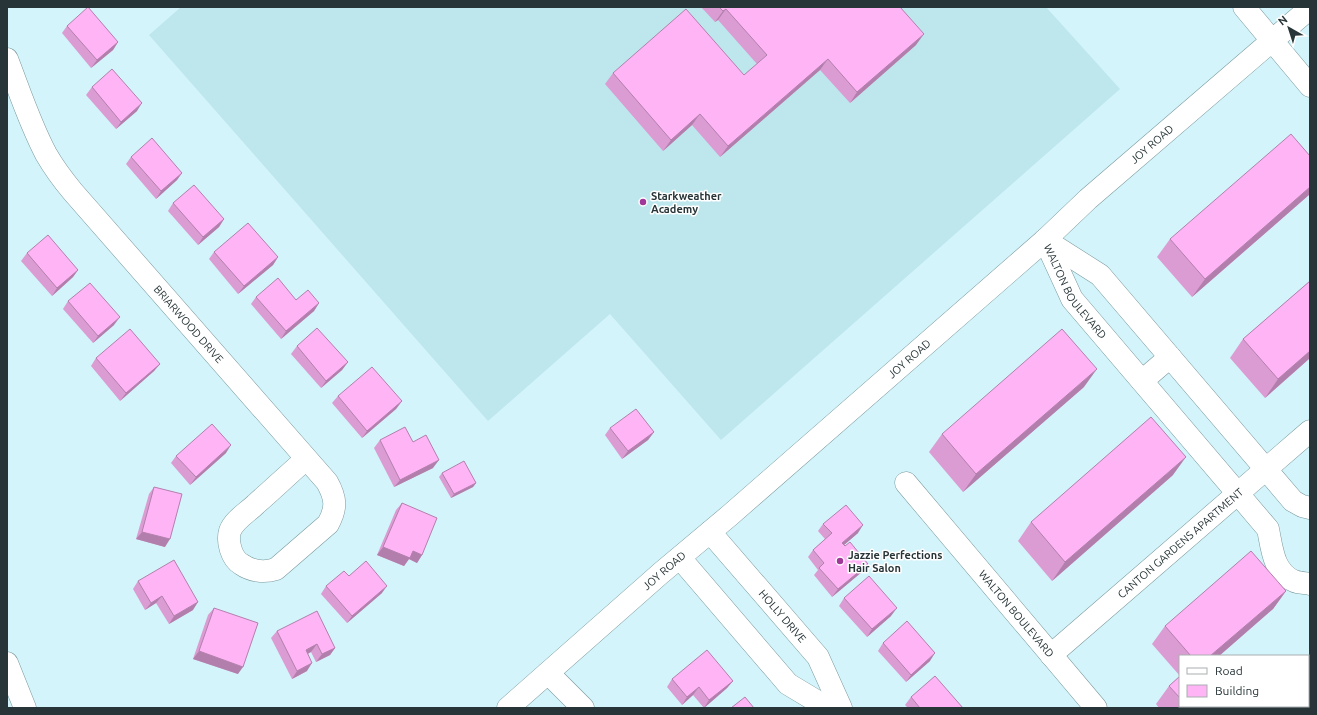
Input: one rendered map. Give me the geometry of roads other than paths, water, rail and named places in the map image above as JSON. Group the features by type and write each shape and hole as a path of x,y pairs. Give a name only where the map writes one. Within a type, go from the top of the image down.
{"main road":[{"path":"1244,7 1310,86"},
{"name":"JOY ROAD","path":"508,708 1045,240 1088,199 1310,8"},
{"name":"BRIARWOOD DRIVE","path":"7,59 36,134 58,174 327,482 331,488 334,496 334,514 328,524 276,569 267,572 246,567 238,562 233,555 230,547 230,530 240,518 306,459"},
{"name":"WALTON BOULEVARD","path":"1045,240 1100,275 1293,501 1310,508"},
{"name":"WALTON BOULEVARD","path":"1045,240 1072,299 1268,529 1274,558 1280,570 1294,581 1310,584"},
{"path":"1142,381 1170,357"},
{"name":"CANTON GARDENS APARTMENT","path":"1051,655 1310,430"},
{"name":"WALTON BOULEVARD","path":"906,483 1096,708"},
{"name":"HOLLY DRIVE","path":"710,532 818,657 841,708"},
{"path":"680,558 788,684 828,708"},
{"path":"7,663 25,708"},
{"path":"548,672 583,708"}],"place":[{"name":"Starkweather Academy","path":"643,202"},
{"name":"Jazzie Perfections Hair Salon","path":"840,561"}]}
